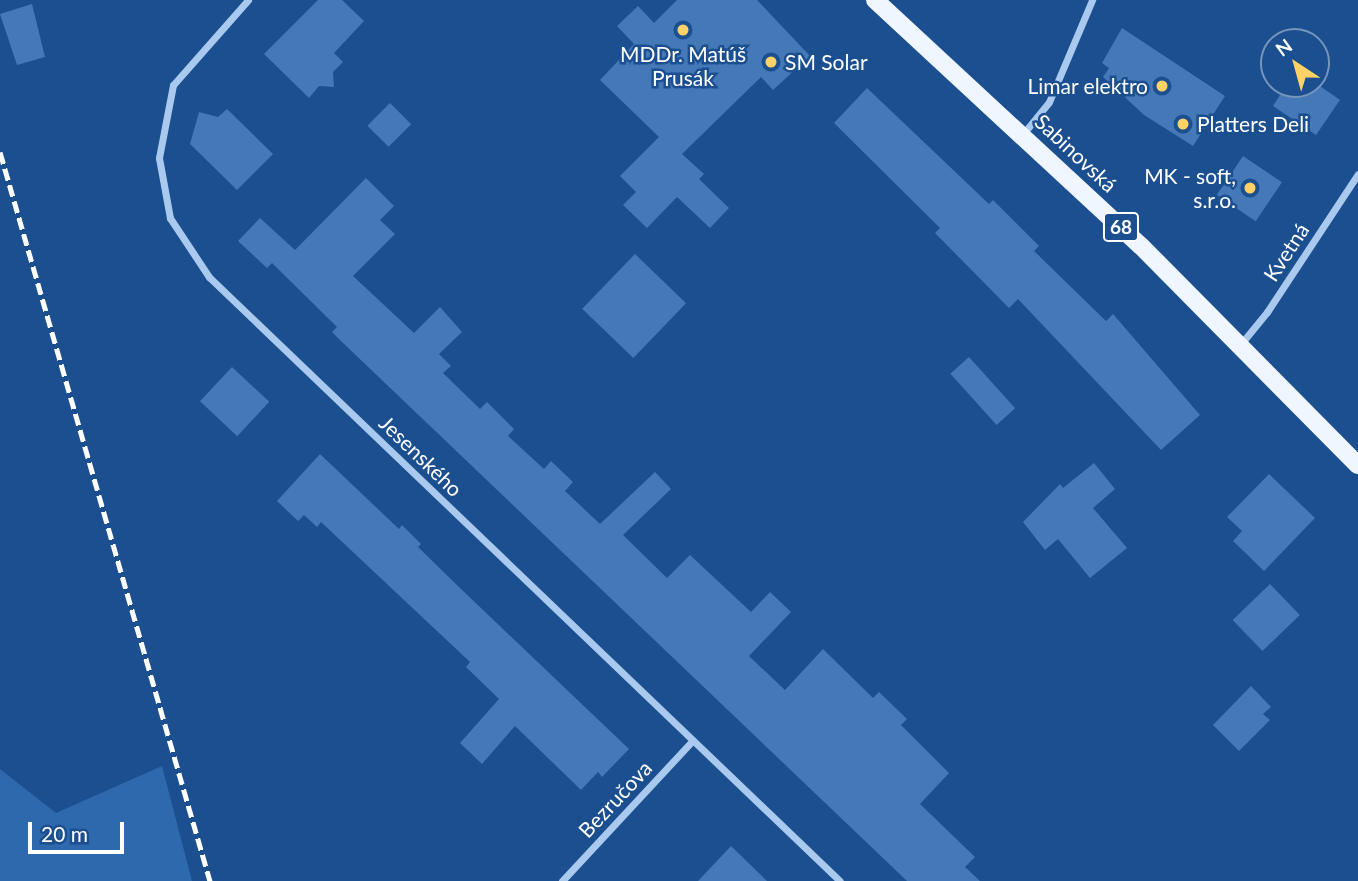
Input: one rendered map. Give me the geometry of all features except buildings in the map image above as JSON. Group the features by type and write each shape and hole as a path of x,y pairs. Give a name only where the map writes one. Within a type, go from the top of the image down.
{"main road":[{"name":"Sabinovská","path":"875,0 1023,134 1240,345 1358,465"}],"street":[{"name":"Jesenského","path":"248,0 173,85 159,158 170,218 209,277 840,881"},
{"path":"1023,134 1049,103 1092,0"},
{"name":"Kvetná","path":"1240,345 1267,312 1358,174"},
{"name":"Bezručova","path":"562,881 693,740"}],"shaded area":[{"path":"162,766 192,881 0,881 0,769 56,813"}],"railway":[{"path":"0,152 210,881"}],"place":[{"name":"MDDr. Matúš Prusák","path":"683,30"},
{"name":"SM Solar","path":"771,62"},
{"name":"Limar elektro","path":"1162,86"},
{"name":"Platters Deli","path":"1183,124"},
{"name":"MK - soft, s.r.o.","path":"1250,188"}]}
